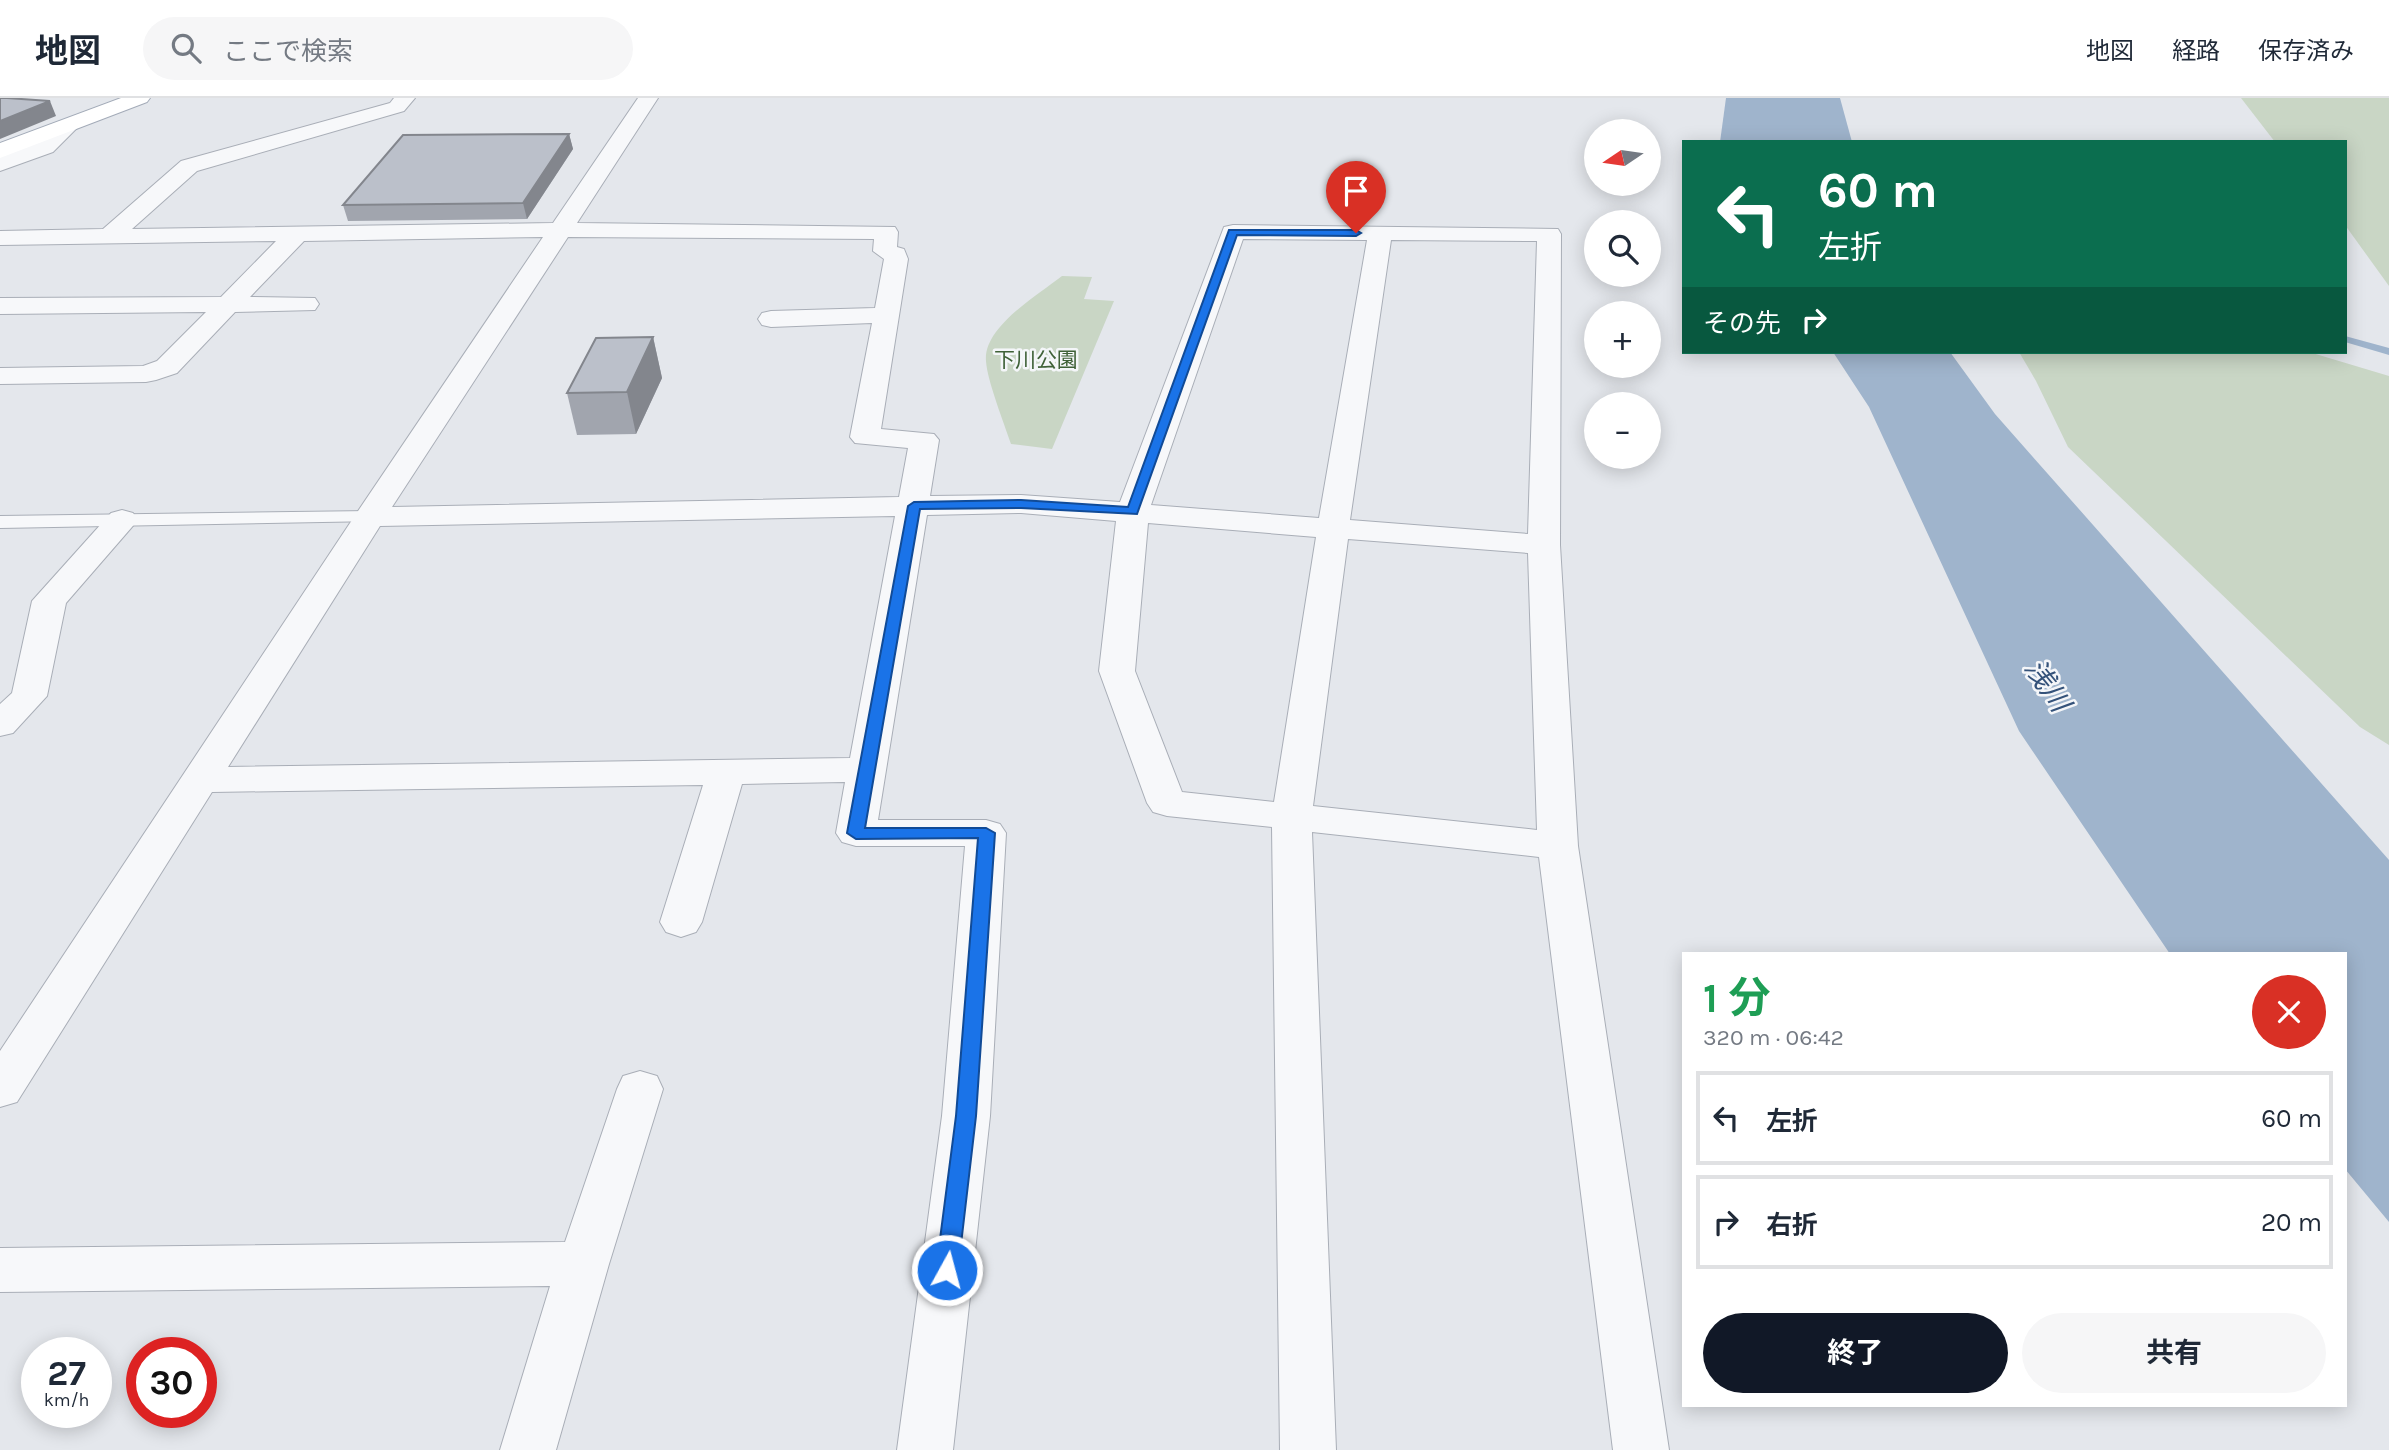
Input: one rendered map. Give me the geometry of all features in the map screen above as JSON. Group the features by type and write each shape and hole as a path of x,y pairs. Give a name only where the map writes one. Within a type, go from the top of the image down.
{"main road":[{"path":"67,127 141,98"}],"street":[{"path":"111,235 189,166 397,107 405,98"},
{"path":"0,1089 370,517 648,98"},
{"path":"3,152 45,147 67,127"},
{"path":"1,241 111,235 561,230 886,232 885,251 895,254 896,259 865,438 924,440 856,833 986,833 966,1116 925,1450"},
{"path":"1558,846 1167,803 1117,671 1133,511 1233,232 1549,234 1544,545 1558,846 1641,1450"},
{"path":"1308,1450 1292,815 1333,528 1380,233"},
{"path":"0,376 145,374 167,367 296,235"},
{"path":"0,306 306,304"},
{"path":"771,319 886,315"},
{"path":"370,517 1021,504 1544,545"},
{"path":"0,725 29,696 49,601 121,520"},
{"path":"200,780 865,771"},
{"path":"681,922 726,772"},
{"path":"528,1450 583,1264 640,1090"},
{"path":"0,1270 583,1264"}],"lane":[{"path":"0,522 370,517"}],"green space":[{"path":"2241,98 2389,98 2389,286 2347,228 2347,140 2273,140"},
{"name":"下川公園","path":"1062,276 1092,277 1084,299 1114,301 1052,449 1011,444 989,379 987,348 1002,324"},
{"path":"2020,354 2316,354 2389,376 2389,745 2360,727 2068,447"}],"water":[{"path":"1726,98 1840,98 1851,140 1720,140"},
{"name":"浅川","path":"1834,354 1951,354 1995,414 2389,860 2389,1222 2347,1171 2347,952 2169,952 2019,731 1869,407"}],"building":[{"path":"0,98 7,98 50,101 0,121"},
{"path":"569,134 523,203 343,205 403,135"},
{"path":"653,337 627,392 567,393 596,338"}],"waterway":[{"path":"2347,340 2389,352"}],"route":[{"path":"947,1270 966,1116 986,833 856,833 914,506 1021,504 1133,511 1233,232 1356,233"}]}
